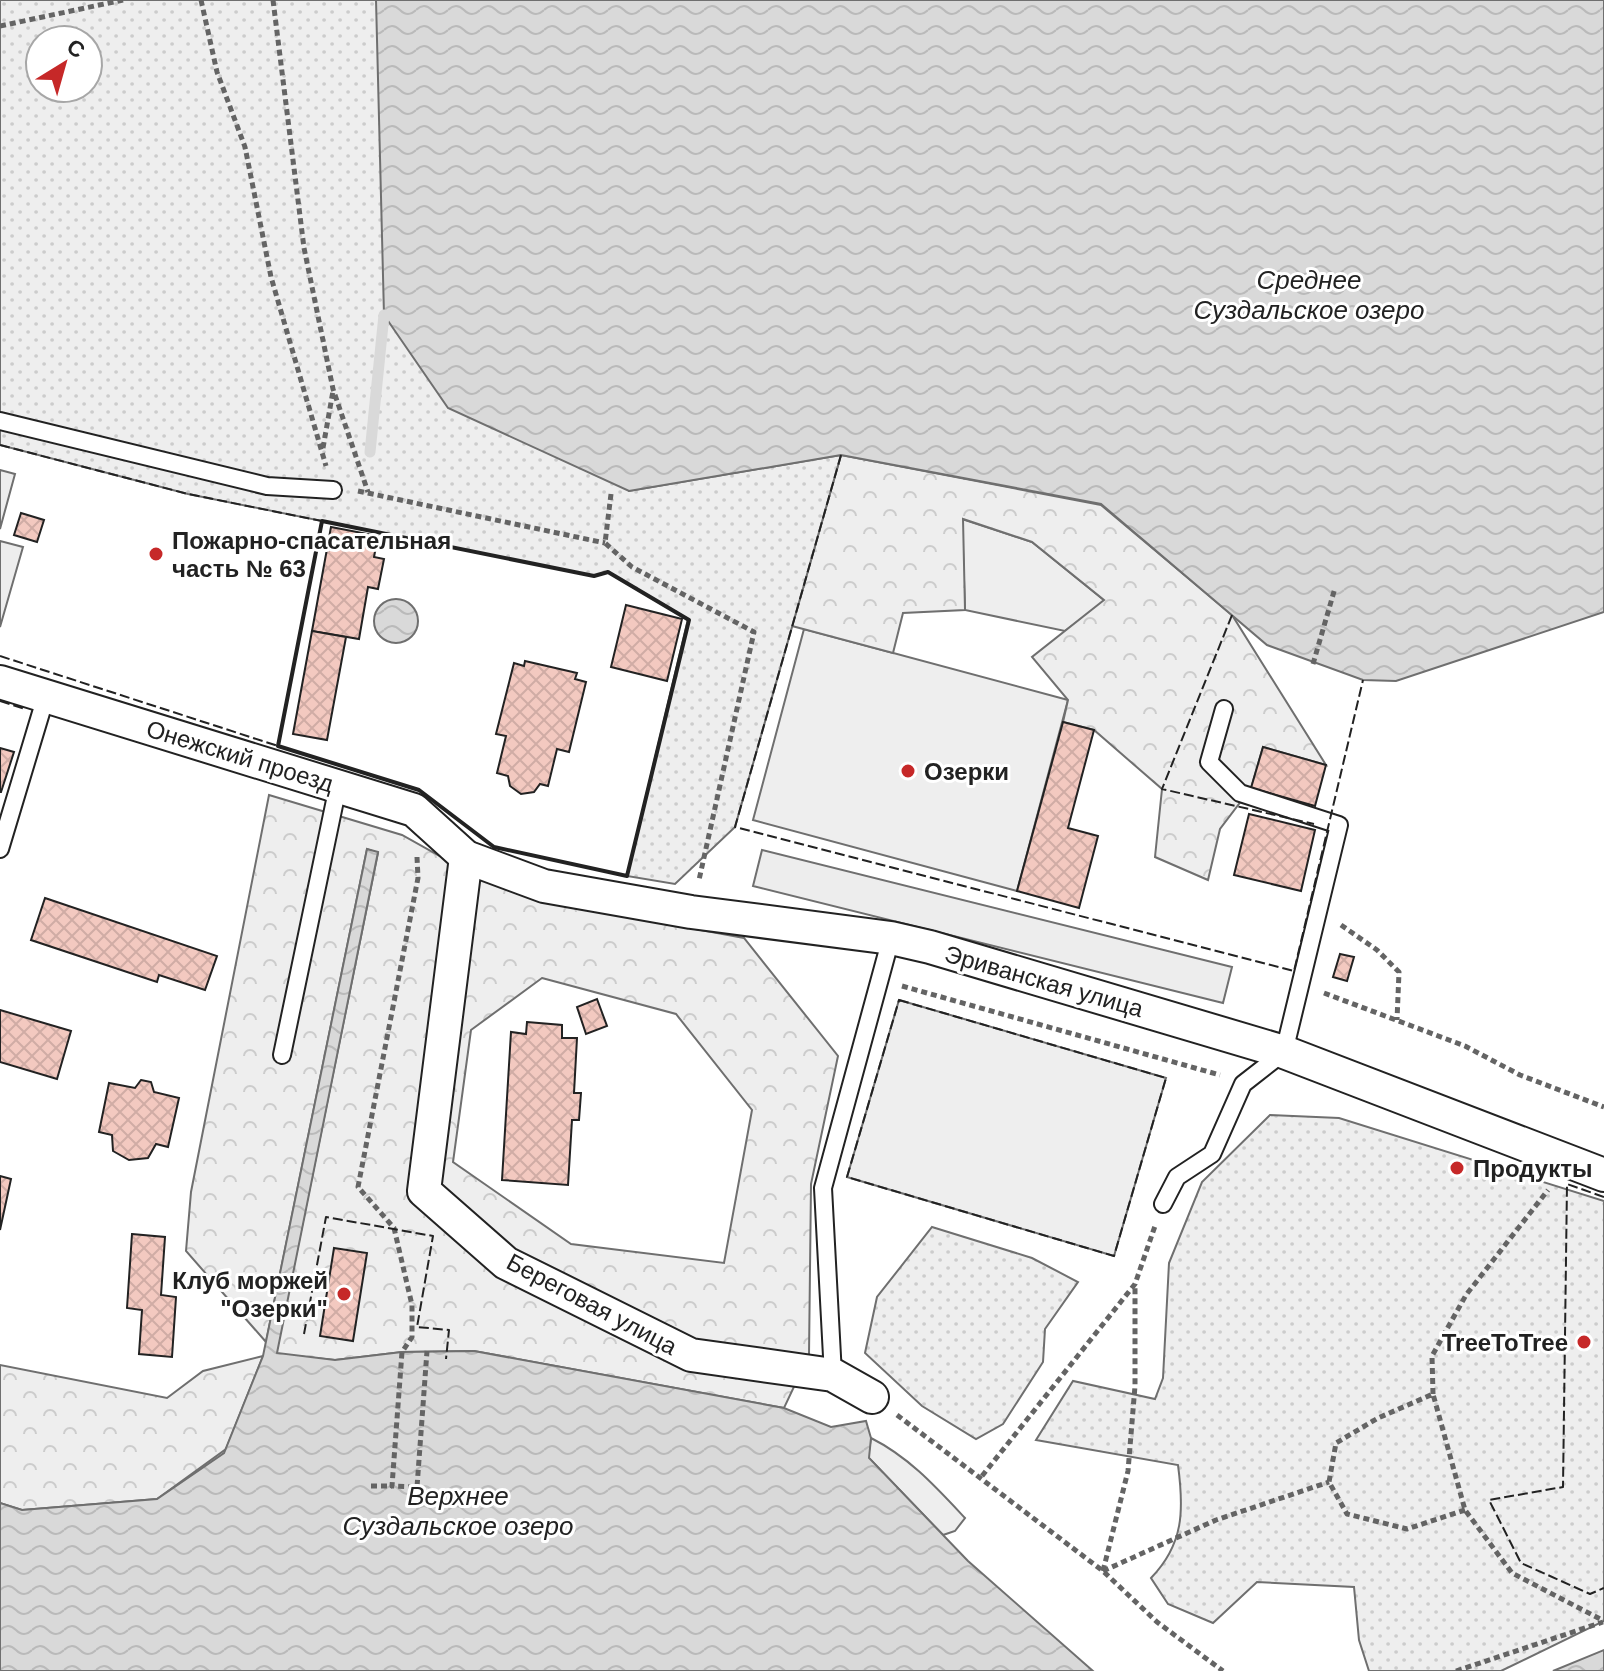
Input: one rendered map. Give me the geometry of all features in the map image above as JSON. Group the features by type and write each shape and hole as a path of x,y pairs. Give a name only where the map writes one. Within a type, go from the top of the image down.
{"street":[{"name":"Онежский проезд","path":"0,682 414,810 466,857"},
{"name":"Эриванская улица","path":"466,857 544,886 691,912 891,938 1284,1052 1604,1175"},
{"name":"Береговая улица","path":"466,857 424,1191 506,1263 691,1355 833,1375 872,1397"}],"lane":[{"path":"0,421 267,486 333,490"},
{"path":"0,849 46,696"},
{"path":"1163,1204 1177,1177 1212,1154 1243,1084 1284,1052 1339,825 1240,793 1209,762 1224,709"},
{"path":"282,1055 338,786"},
{"path":"833,1375 823,1188 891,938"}],"path":[{"path":"0,26 123,0"},
{"path":"201,0 217,72 245,147 271,277 333,490"},
{"path":"273,0 304,248 333,389 368,492 605,543 632,567 754,632 691,912"},
{"path":"323,453 333,389"},
{"path":"605,543 611,494"},
{"path":"1313,664 1335,588"},
{"path":"392,1486 402,1352 412,1337 412,1305 394,1228 358,1187 418,878 414,810"},
{"path":"1318,909 1377,950 1399,972 1397,1020"},
{"path":"880,980 1189,1065 1243,1084"},
{"path":"1300,985 1465,1046 1520,1075 1604,1107"},
{"path":"1569,1164 1466,1295 1432,1356 1433,1394 1465,1510 1512,1573 1604,1621"},
{"path":"982,1476 1135,1284 1163,1204"},
{"path":"1103,1571 1128,1471 1135,1386 1135,1284"},
{"path":"371,1486 417,1487 427,1351"},
{"path":"1433,1394 1378,1418 1336,1443 1329,1482 1347,1514 1407,1529 1465,1510"},
{"path":"872,1397 982,1476 1103,1571 1157,1622 1223,1671"},
{"path":"1103,1571 1216,1520 1329,1482"},
{"path":"1456,1671 1604,1621"}],"green space":[{"path":"0,0 376,0 629,491 841,455 735,827 675,884 627,876 688,619 608,572 594,576 188,494 0,445"},
{"path":"841,455 1101,505 1232,615 1326,765 1263,747 1251,788 1220,829 1208,880 1155,857 1162,789 1094,730 1063,722 1068,700 1032,657 1104,600 1032,542 963,519 965,610 903,613 893,653 792,626"},
{"path":"962,519 1032,542 1105,601 1065,631 965,610"},
{"name":"Озерки","path":"804,629 1068,700 1017,891 753,820"},
{"path":"269,795 402,835 447,860 544,901 744,938 838,1056 811,1184 809,1355 784,1408 474,1351 402,1352 335,1360 276,1354 378,853 367,849 266,1342 186,1251 191,1192","holes":["542,978 676,1014 752,1110 724,1263 571,1244 453,1162 471,1030"]},
{"path":"899,1000 1166,1078 1114,1256 847,1177"},
{"path":"1270,1115 1339,1118 1604,1201 1604,1621 1501,1671 1369,1671 1359,1640 1354,1587 1257,1582 1213,1623 1168,1604 1151,1578 1176,1539 1181,1512 1178,1465 1036,1440 1073,1381 1155,1399 1163,1378 1169,1263 1202,1182"},
{"path":"932,1227 1032,1258 1078,1282 1045,1329 1043,1362 1003,1424 976,1439 922,1406 865,1353 877,1297"},
{"path":"263,1356 226,1449 157,1499 22,1510 0,1503 0,1365 167,1398 203,1371"},
{"path":"871,1438 910,1463 965,1518 955,1531 943,1535 868,1457"}],"shaded area":[{"path":"0,470 15,474 0,529"},
{"path":"0,541 23,547 0,627"},
{"path":"762,850 1232,967 1223,1003 753,886"}],"water":[{"name":"Среднее Суздальское озеро","path":"376,0 1604,0 1604,612 1396,681 1363,680 1267,645 1101,504 841,455 629,491 448,408 384,315"},
{"path":"396,599 411,606 418,621 411,636 396,643 381,636 374,621 381,606"},
{"name":"Верхнее Суздальское озеро","path":"367,849 378,852 277,1353 335,1360 402,1352 474,1351 784,1408 831,1427 866,1421 871,1438 869,1458 968,1561 1093,1671 0,1671 0,1503 22,1510 157,1499 224,1453 263,1356"},
{"path":"1604,1650 1604,1671 1553,1671"}],"building":[{"path":"21,513 44,520 37,542 14,535"},
{"path":"331,527 378,536 374,557 384,559 378,589 368,587 359,639 312,631"},
{"path":"626,605 682,619 667,681 611,667"},
{"path":"312,631 346,637 327,740 293,734"},
{"path":"525,661 577,673 575,679 586,682 569,752 557,749 548,786 540,784 534,792 521,794 510,786 508,776 497,773 506,736 496,734 514,663 524,666"},
{"path":"1063,722 1094,730 1068,828 1098,836 1079,908 1017,891"},
{"path":"1263,747 1326,765 1315,806 1251,788"},
{"path":"0,748 14,752 1,792 0,792"},
{"path":"1249,814 1315,830 1301,891 1234,875"},
{"path":"45,898 217,956 205,990 159,975 157,982 31,940"},
{"path":"1340,954 1354,957 1347,981 1333,977"},
{"path":"597,999 607,1026 586,1034 577,1007"},
{"path":"0,1010 71,1031 57,1079 0,1062"},
{"path":"527,1022 562,1025 562,1038 577,1038 574,1093 581,1093 579,1120 572,1120 568,1185 502,1180 511,1032 526,1034"},
{"path":"141,1080 151,1082 154,1092 179,1098 168,1147 156,1144 148,1158 129,1160 113,1151 112,1135 99,1132 109,1083 135,1088"},
{"path":"0,1176 11,1179 0,1230"},
{"path":"132,1234 165,1237 161,1295 176,1297 172,1357 139,1354 142,1310 127,1308"},
{"name":"Клуб моржей \"Озерки\"","path":"334,1248 367,1253 353,1341 320,1336"}],"waterway":[{"path":"370,452 384,315"}],"fence":[{"path":"0,445 188,494 322,521"},
{"path":"841,455 735,827 1294,971 1363,680"},
{"path":"1232,615 1162,789 1314,824"},
{"path":"0,656 278,746"},
{"path":"0,701 25,709"},
{"path":"899,1000 1166,1078 1114,1256 847,1177 899,1000"},
{"path":"1604,1197 1567,1184 1563,1487 1489,1500 1521,1563 1590,1594 1604,1588"},
{"path":"304,1334 326,1217 433,1236 417,1327 449,1330 446,1359"}],"wall":[{"path":"322,521 594,576 608,572 689,620 627,876 494,847 419,790 278,746 322,521"}],"place":[{"name":"Пожарно-спасательная часть № 63","path":"156,554"},
{"name":"Озерки","path":"908,771"},
{"name":"Продукты","path":"1457,1168"},
{"name":"Клуб моржей \"Озерки\"","path":"344,1294"},
{"name":"TreeToTree","path":"1584,1342"}]}
